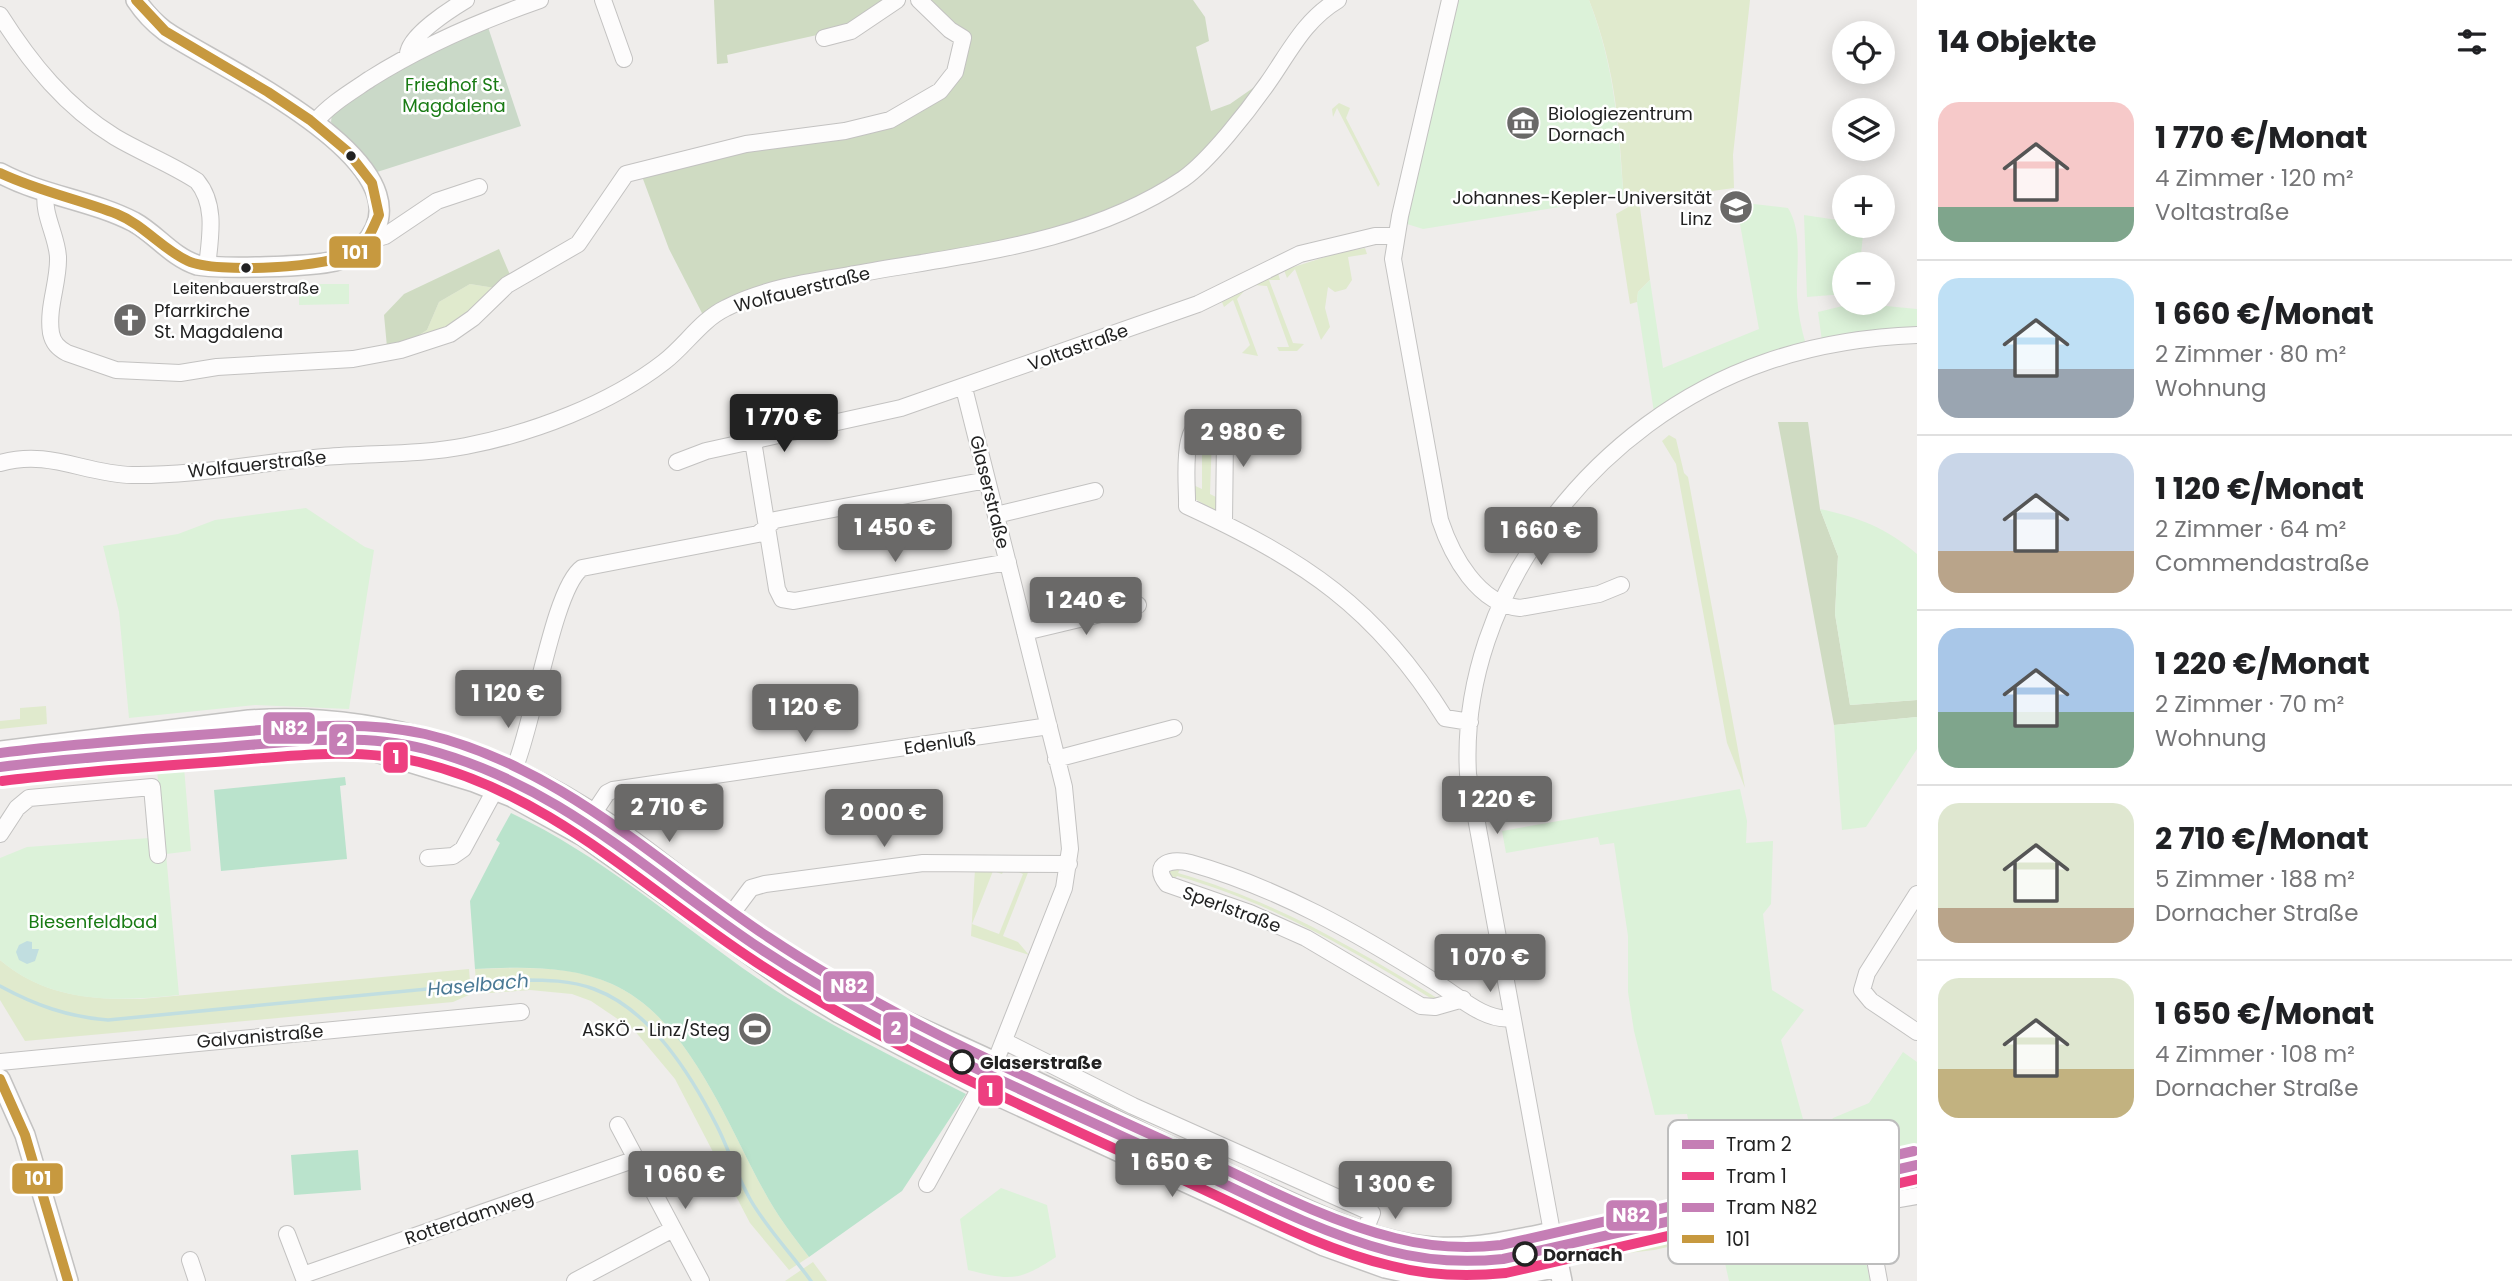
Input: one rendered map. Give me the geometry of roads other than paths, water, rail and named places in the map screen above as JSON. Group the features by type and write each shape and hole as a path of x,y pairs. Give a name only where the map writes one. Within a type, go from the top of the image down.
{"street":[{"path":"0,173 46,193 93,206 134,223 179,257 207,267 331,262 354,253 370,236 377,214 373,187 350,156 315,122 162,29 136,0"},
{"path":"408,55 408,48 425,30 466,0"},
{"path":"315,122 341,98 408,55 476,23 540,0"},
{"path":"603,0 624,59"},
{"path":"824,38 851,31 897,0"},
{"path":"46,193 45,204 57,245 52,335 60,349 116,370 180,373 245,364 320,363 401,350 461,328 507,285 578,244 595,221 613,188 632,170 757,142 845,131 890,120 940,91 955,72 963,38 950,30 919,0"},
{"name":"Wolfauerstraße","path":"0,463 37,457 120,473 165,473 326,457 437,450 487,441 536,425 598,400 646,375 668,359 711,317 743,301 836,277 1025,245 1099,220 1157,193 1198,166 1266,86 1310,21 1338,0"},
{"path":"1450,0 1396,236 1394,259 1440,520 1446,539 1466,573 1501,602 1520,608 1600,594 1621,585"},
{"path":"0,15 38,69 77,110 117,138 197,181 206,191 211,223 207,267"},
{"path":"370,236 375,239 385,236 437,201 479,187"},
{"name":"Voltastraße","path":"677,462 692,454 855,420 964,388 1198,304 1300,254 1375,236 1396,236"},
{"path":"1488,1281 1560,1274 1473,807 1467,756 1478,670 1501,602 1531,549 1561,508 1613,454 1651,422 1702,391 1765,362 1837,343 1917,335"},
{"name":"Glaserstraße","path":"927,1184 995,1062 1065,888 1069,864 1066,802 964,388"},
{"path":"1224,523 1225,437 1216,422 1204,420 1194,426 1188,436 1187,506 1294,560 1345,598 1409,663 1445,718 1470,722"},
{"path":"753,441 777,589 782,599 794,601 1008,562"},
{"path":"513,769 524,741 561,601 576,572 593,565 758,534 775,520 987,480"},
{"path":"996,515 1095,491"},
{"path":"1025,632 1138,605"},
{"path":"0,751 229,724 415,735 513,769 593,814 783,954 830,983 1168,1147 1364,1233 1410,1244 1454,1248 1487,1245 1552,1231"},
{"name":"Edenluß","path":"593,814 607,793 613,790 1049,726"},
{"path":"1056,759 1174,728"},
{"path":"343,732 495,790 583,836 803,991 982,1087 1078,1134 1324,1246 1385,1268 1447,1281"},
{"path":"0,834 17,808 29,798 152,787 158,855"},
{"path":"428,858 453,856 463,849 495,790"},
{"name":"Sperlstraße","path":"1463,999 1435,1007 1421,1006 1306,938 1213,899 1171,886 1164,881 1163,868 1169,861 1178,860 1236,877 1288,898 1340,925 1493,1017 1511,1018"},
{"path":"730,916 751,888 765,884 923,863 1020,861 1069,864"},
{"path":"1917,894 1867,973 1861,990 1871,1001 1917,1032"},
{"name":"Galvanistraße","path":"0,1062 521,1013"},
{"path":"1004,1041 1133,1106 1372,1213 1364,1233"},
{"path":"0,1079 16,1111 68,1281"},
{"path":"0,1099 32,1159"},
{"path":"618,1125 701,1281"},
{"name":"Rotterdamweg","path":"304,1278 636,1159"},
{"path":"1899,1199 1917,1196"},
{"path":"575,1281 673,1229"},
{"path":"287,1234 304,1278"},
{"path":"190,1260 197,1281"}],"water":[{"path":"32,942 32,949 39,949 35,961 27,964 19,960 16,952 19,945"}],"waterway":[{"name":"Haselbach","path":"0,986 52,1009 108,1020 520,980 567,982 594,989 634,1012 682,1066 717,1126 750,1199 811,1281"}],"tram line":[{"name":"N82","path":"0,753 292,728 372,727 425,734 474,749 520,769 563,793 605,819 768,937 816,968 916,1023 1284,1197 1339,1220 1408,1241 1474,1247 1501,1245 1668,1207"},
{"name":"2","path":"0,767 292,741 346,739 425,749 474,765 519,784 561,808 761,949 859,1008 1013,1086 1333,1233 1417,1257 1474,1261 1503,1259 1668,1222"},
{"name":"1","path":"2,781 292,756 369,755 419,762 467,777 555,820 756,962 805,993 908,1050 1280,1226 1335,1249 1420,1272 1477,1275 1506,1273 1668,1236"},
{"name":"N82","path":"1899,1154 1914,1151"},
{"name":"2","path":"1899,1169 1917,1165"},
{"name":"1","path":"1899,1183 1917,1179"}],"place":[{"name":"Biologiezentrum Dornach","path":"1523,123"},
{"name":"Johannes-Kepler-Universität Linz","path":"1736,207"},
{"name":"Leitenbauerstraße","path":"246,268"},
{"name":"Pfarrkirche St. Magdalena","path":"130,320"},
{"name":"ASKÖ - Linz/Steg","path":"755,1029"},
{"name":"Glaserstraße","path":"962,1062"},
{"name":"Dornach","path":"1525,1254"}],"park label":[{"name":"Friedhof St. Magdalena","path":"454,94"},
{"name":"Biesenfeldbad","path":"93,921"}]}
